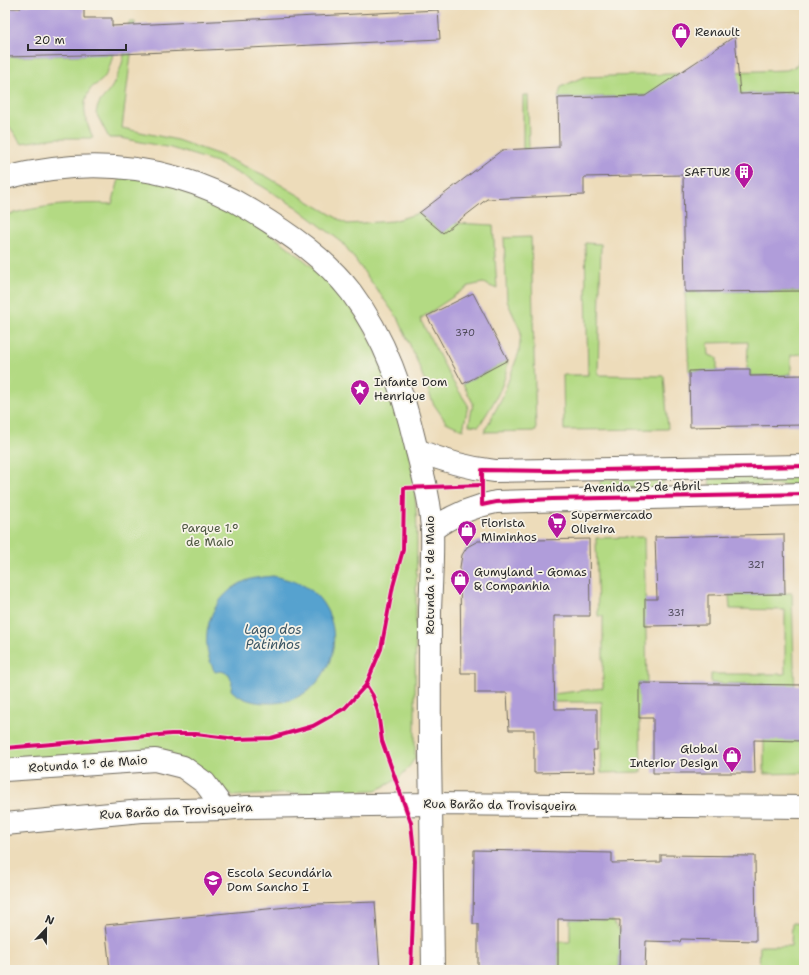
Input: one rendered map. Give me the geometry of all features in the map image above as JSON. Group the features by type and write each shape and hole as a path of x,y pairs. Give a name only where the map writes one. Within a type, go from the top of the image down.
{"main road":[{"name":"Rotunda 1.º de Maio","path":"5,178 58,168 102,165 162,173 207,187 281,229 323,263 351,292 374,328 397,375 427,487 432,530 429,740 433,970"},
{"name":"Avenida 25 de Abril","path":"417,450 441,461 482,470 551,471 804,466"},
{"path":"679,468 679,497"},
{"path":"551,471 552,500"},
{"name":"Avenida 25 de Abril","path":"432,530 446,519 460,512 496,502 804,494"},
{"name":"Rotunda 1.º de Maio","path":"5,770 155,760 183,767 205,783 224,809"},
{"name":"Rua Barão da Trovisqueira","path":"5,824 142,811 246,807 431,804 804,807"}],"green space":[{"path":"129,22 135,22 122,128 177,140 220,155 266,176 347,224 393,221 419,213 443,233 455,223 493,225 497,289 483,283 469,286 420,319 453,382 468,405 463,430 446,422 433,403 399,320 343,243 296,207 260,185 216,162 171,148 121,138 109,138 96,113 99,104 110,89 120,70 126,46"},
{"path":"799,53 804,53 804,92 558,98 561,87 583,77 787,70 798,65"},
{"path":"113,54 106,75 91,89 85,102 86,120 93,138 57,138 21,143 5,120 5,57"},
{"path":"523,95 528,95 529,149 523,149"},
{"name":"Parque 1.º de Maio","path":"120,176 146,179 177,186 211,199 228,207 260,227 296,253 332,285 345,300 372,341 392,387 405,436 416,500 415,758 403,774 389,784 376,790 234,796 222,790 200,767 5,761 5,215 58,205 112,204"},
{"path":"531,237 536,431 484,432 502,398 519,352 521,332 507,301 504,238"},
{"path":"585,243 601,244 598,375 664,376 668,429 564,430 563,375 588,375"},
{"path":"804,291 804,354 791,355 791,375 750,376 750,370 747,369 748,342 708,343 709,355 717,358 717,371 689,371 685,292"},
{"path":"508,360 507,369 498,395 489,410 479,426 469,425 473,403 463,384"},
{"path":"804,473 804,485 712,487 709,483 711,475"},
{"path":"664,479 662,489 602,490 600,487 600,480"},
{"path":"644,537 647,683 639,683 641,772 601,773 602,702 525,702 537,696 603,688 603,616 598,616 596,538"},
{"path":"792,593 795,700 804,700 804,773 764,774 764,684 711,683 711,674 785,674 785,610 730,609 729,595"},
{"path":"570,919 612,920 620,931 619,970 558,970 558,942 570,942"},
{"path":"792,923 804,924 804,970 759,970 760,946 791,946"}],"water":[{"name":"Lago dos Patinhos","path":"273,576 298,583 312,591 325,607 332,626 333,645 329,663 319,679 306,692 288,701 262,703 248,700 239,696 231,690 232,682 229,674 221,671 215,672 209,658 207,630 217,604 237,585 259,577"}],"building":[{"path":"20,5 84,5 84,18 112,18 112,26 438,10 440,39 122,54 5,57 5,8 21,8"},
{"name":"SAFTUR","path":"735,36 740,94 804,92 804,291 685,292 683,175 584,177 584,195 487,199 443,233 419,213 502,150 559,147 558,98 645,96"},
{"path":"473,293 508,360 463,384 427,316"},
{"path":"750,369 750,376 804,375 804,425 690,427 689,371"},
{"path":"784,534 785,594 708,595 708,625 645,626 645,599 657,599 655,537"},
{"path":"589,539 590,616 554,616 554,671 555,709 597,709 597,750 593,750 595,772 534,773 534,730 509,730 507,693 475,693 475,673 461,673 460,567 462,555 467,547 478,541"},
{"path":"639,683 804,685 804,741 754,740 755,773 653,773 653,718 639,718"},
{"path":"474,850 612,853 612,863 661,862 661,855 755,856 756,941 681,939 680,942 646,941 645,970 619,970 620,920 558,919 558,970 478,968 478,924 473,924"},
{"path":"375,902 380,970 110,970 105,925 318,904"}],"cycle path":[{"path":"804,466 551,471 482,470 482,505 496,502 552,499 804,494"},
{"path":"5,748 171,734 196,734 236,739 271,738 313,726 345,708 366,685 381,649 393,586 403,550 404,488 482,485"},
{"path":"366,685 373,696 378,712 382,741 411,823 415,861 411,970"}],"place":[{"name":"Renault","path":"681,49"},
{"name":"SAFTUR","path":"744,189"},
{"name":"Infante Dom Henrique","path":"360,406"},
{"name":"Supermercado Oliveira","path":"557,539"},
{"name":"Florista Miminhos","path":"467,547"},
{"name":"Gumyland - Gomas & Companhia","path":"460,596"},
{"name":"Global Interior Design","path":"732,773"},
{"name":"Escola Secundária Dom Sancho I","path":"213,897"}]}
